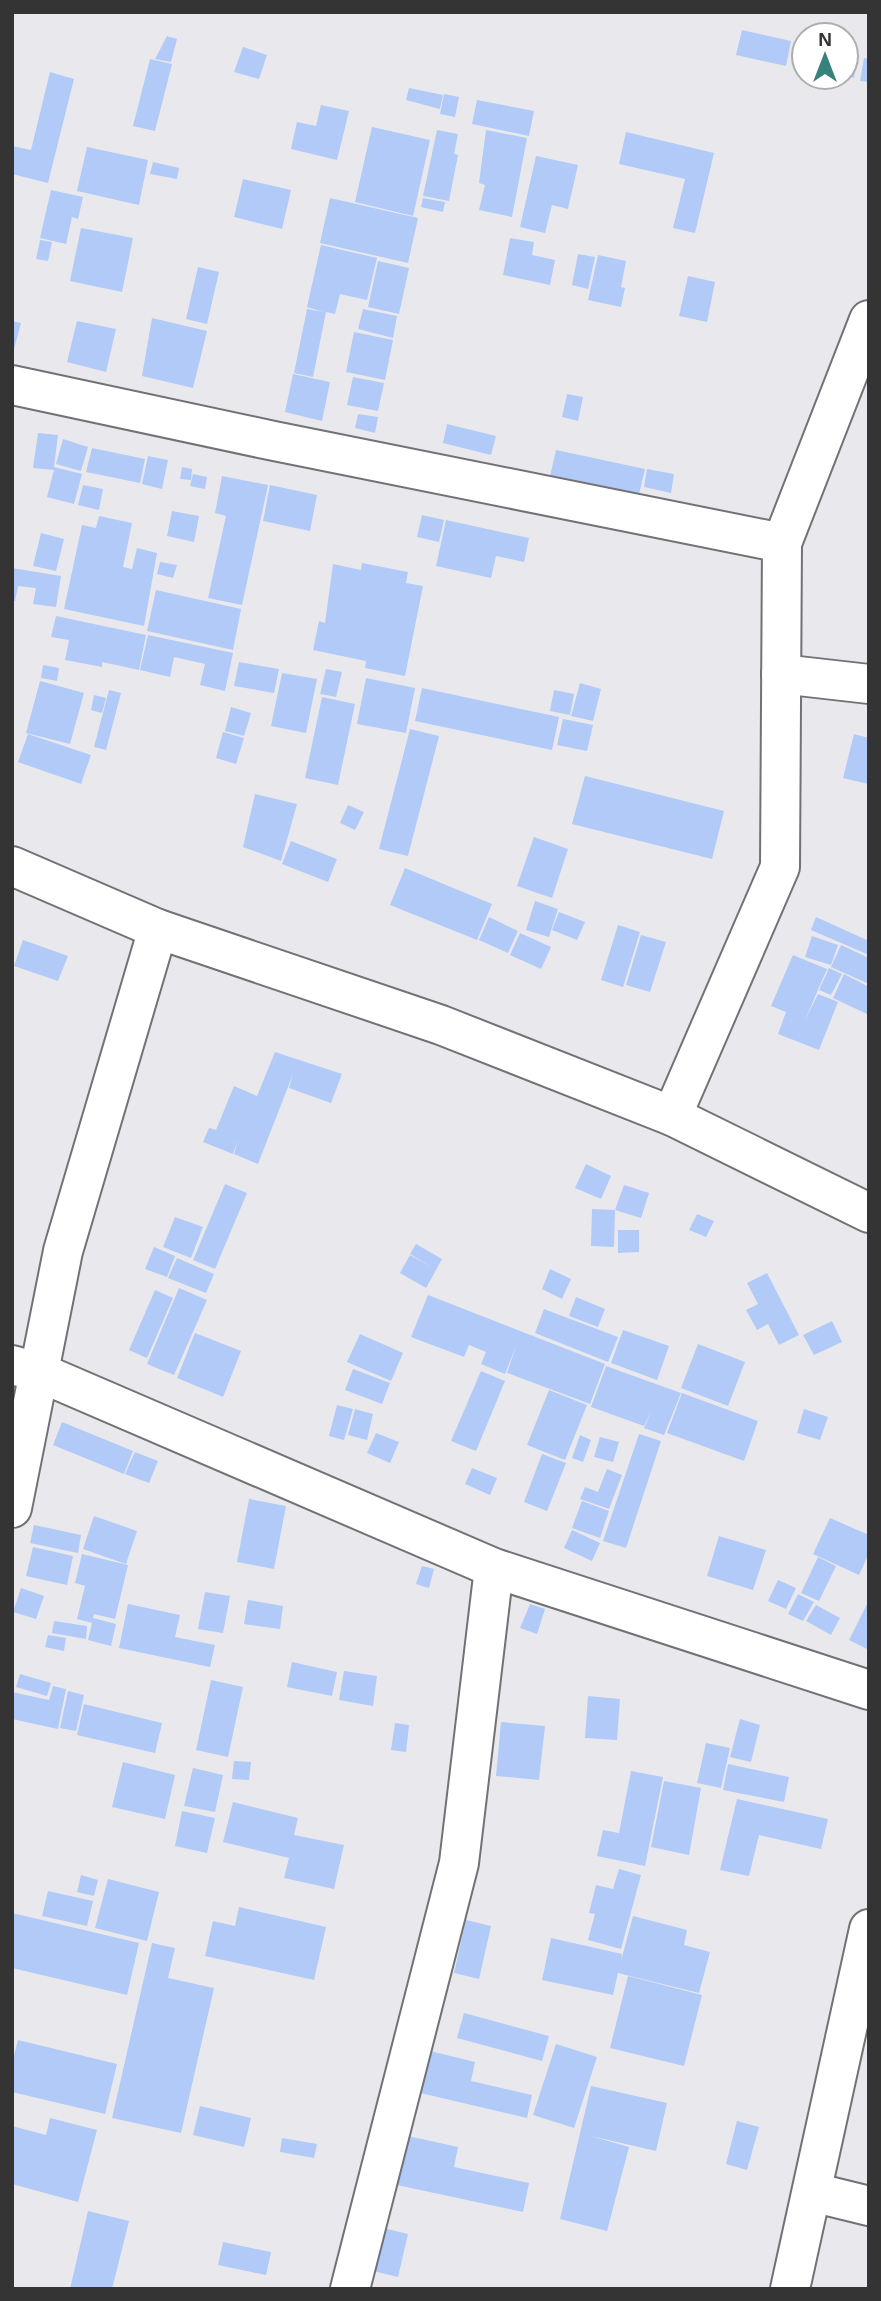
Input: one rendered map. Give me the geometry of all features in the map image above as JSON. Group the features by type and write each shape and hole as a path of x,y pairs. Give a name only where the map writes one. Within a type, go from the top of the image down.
{"street":[{"path":"672,1116 780,867 782,543 869,320"},
{"path":"12,385 274,442 782,543"},
{"path":"781,674 869,684"},
{"path":"12,866 159,929 441,1025 672,1116 869,1213"},
{"path":"12,1508 27,1369 159,929"},
{"path":"27,1369 494,1568 869,1689"},
{"path":"350,2289 459,1863 494,1568"},
{"path":"790,2289 869,1929"},
{"path":"812,2192 869,2206"}],"building":[{"path":"742,30 790,41 786,66 736,55"},
{"path":"167,36 177,39 171,62 155,59"},
{"path":"243,47 267,55 259,79 234,72"},
{"path":"864,58 869,59 869,82 860,81"},
{"path":"150,59 172,64 155,131 133,126"},
{"path":"50,72 74,79 48,183 12,174 12,146 31,150"},
{"path":"409,88 443,95 440,109 406,100"},
{"path":"444,94 459,97 455,117 440,114"},
{"path":"477,100 534,111 529,136 472,124"},
{"path":"321,105 349,111 337,160 291,149 297,122 316,126"},
{"path":"372,127 430,140 413,216 355,202"},
{"path":"437,130 458,134 454,154 458,155 449,201 423,196"},
{"path":"486,130 527,138 512,217 479,210 485,185 479,183"},
{"path":"626,132 714,153 695,233 673,228 685,179 619,164"},
{"path":"87,147 148,160 139,205 77,191"},
{"path":"536,156 578,165 568,209 552,205 545,233 520,227"},
{"path":"153,162 179,168 177,179 150,174"},
{"path":"243,179 291,190 282,229 234,217"},
{"path":"51,190 83,197 78,219 72,217 66,244 40,238"},
{"path":"330,198 418,218 408,263 320,243"},
{"path":"423,198 445,202 443,212 421,207"},
{"path":"81,228 133,238 122,292 70,281"},
{"path":"510,238 534,242 532,255 555,260 550,285 503,275"},
{"path":"40,240 52,242 48,261 36,259"},
{"path":"321,245 377,258 367,300 340,294 335,314 326,312 313,377 294,373 307,309 323,312 307,307"},
{"path":"578,254 595,257 588,289 572,285"},
{"path":"598,255 626,261 621,287 625,288 621,307 588,300"},
{"path":"378,261 409,268 399,314 368,307"},
{"path":"198,267 219,272 207,324 186,319"},
{"path":"688,276 715,282 707,322 679,316"},
{"path":"363,309 397,316 393,338 358,329"},
{"path":"152,318 207,331 193,388 142,376"},
{"path":"12,321 21,323 13,353 12,353"},
{"path":"77,321 116,329 106,372 67,362"},
{"path":"354,332 393,340 385,380 346,372"},
{"path":"293,374 330,382 322,421 285,412"},
{"path":"353,377 384,383 378,411 347,405"},
{"path":"567,394 583,397 578,421 562,417"},
{"path":"358,414 378,417 375,433 355,428"},
{"path":"447,424 496,436 491,455 443,443"},
{"path":"38,433 58,435 54,467 82,474 74,504 47,497 54,470 33,468"},
{"path":"63,439 88,447 81,471 56,464"},
{"path":"92,448 145,459 140,483 86,472"},
{"path":"556,450 645,469 639,494 550,476"},
{"path":"148,456 168,460 162,489 142,484"},
{"path":"182,467 192,469 191,480 180,479"},
{"path":"647,469 674,474 671,493 644,487"},
{"path":"193,474 207,477 205,489 190,486"},
{"path":"222,476 268,485 242,605 208,598 226,516 215,513"},
{"path":"83,485 103,489 99,510 78,505"},
{"path":"270,485 317,495 310,531 263,521"},
{"path":"172,511 199,516 194,542 167,536"},
{"path":"422,515 444,520 439,542 417,537"},
{"path":"99,516 132,523 123,567 132,569 137,548 157,553 144,626 64,609 82,525 96,528"},
{"path":"446,520 529,538 524,562 496,556 491,578 436,566"},
{"path":"41,533 64,539 56,571 33,566"},
{"path":"160,562 177,565 173,578 157,574"},
{"path":"362,563 408,572 406,583 423,586 405,676 365,668 366,661 313,650 319,621 325,623 333,564 361,570"},
{"path":"12,568 61,576 56,607 33,604 36,588 18,586 15,601 12,601"},
{"path":"156,590 241,609 233,650 147,631"},
{"path":"56,616 146,635 139,670 102,662 102,667 65,660 69,640 51,637"},
{"path":"148,635 233,653 225,691 200,685 205,664 174,657 170,677 140,670"},
{"path":"239,662 279,669 274,693 234,686"},
{"path":"43,665 59,668 57,681 41,678"},
{"path":"326,669 342,672 336,697 320,694"},
{"path":"282,673 317,679 306,733 271,726"},
{"path":"366,678 415,688 406,733 357,724"},
{"path":"40,681 84,693 70,744 26,733"},
{"path":"580,683 601,689 593,721 571,716"},
{"path":"422,688 559,717 552,750 415,721"},
{"path":"109,690 121,693 106,750 94,747"},
{"path":"554,690 574,694 570,715 550,711"},
{"path":"94,695 106,698 102,713 91,710"},
{"path":"322,697 355,704 338,785 305,778"},
{"path":"231,707 251,713 244,736 225,731"},
{"path":"563,719 593,725 587,751 557,745"},
{"path":"410,729 439,736 408,856 379,849"},
{"path":"223,732 244,738 236,764 216,758"},
{"path":"28,734 91,755 81,784 18,762"},
{"path":"854,734 869,738 868,784 843,778"},
{"path":"585,776 724,811 712,859 572,824"},
{"path":"255,794 297,804 281,861 243,847"},
{"path":"348,805 364,812 355,830 340,823"},
{"path":"534,837 568,849 552,898 517,886"},
{"path":"291,841 337,859 328,882 282,864"},
{"path":"405,868 492,904 477,940 390,905"},
{"path":"535,901 558,909 549,937 526,930"},
{"path":"559,912 585,922 577,940 552,930"},
{"path":"489,917 518,931 508,953 479,940"},
{"path":"816,917 869,941 869,955 811,930"},
{"path":"618,925 640,932 623,987 601,980"},
{"path":"520,933 551,947 541,969 510,955"},
{"path":"641,935 666,942 650,992 626,985"},
{"path":"812,936 838,945 831,965 805,957"},
{"path":"23,940 68,956 58,981 14,966"},
{"path":"841,945 869,958 869,984 831,967"},
{"path":"793,955 827,969 805,1020 818,994 838,1002 819,1050 778,1034 786,1012 771,1006"},
{"path":"829,968 842,974 831,995 819,990"},
{"path":"844,974 869,987 869,1015 833,998"},
{"path":"275,1052 342,1074 331,1103 289,1088 293,1074 258,1164 234,1154 238,1140 233,1154 203,1142 209,1128 216,1130 234,1086 257,1096"},
{"path":"586,1164 611,1176 601,1199 575,1188"},
{"path":"225,1184 247,1193 215,1269 193,1260"},
{"path":"624,1185 649,1193 641,1218 615,1210"},
{"path":"592,1209 615,1210 614,1247 591,1246"},
{"path":"697,1214 714,1221 706,1237 689,1230"},
{"path":"175,1217 203,1227 191,1258 163,1247"},
{"path":"618,1230 639,1230 639,1252 618,1253"},
{"path":"416,1244 442,1259 426,1288 400,1273 410,1255 433,1268 410,1254"},
{"path":"154,1247 175,1256 167,1277 145,1269"},
{"path":"177,1258 214,1274 206,1293 168,1278"},
{"path":"550,1269 571,1279 562,1299 542,1289"},
{"path":"767,1273 799,1335 779,1345 768,1324 757,1330 746,1310 758,1304 747,1283"},
{"path":"179,1288 207,1300 174,1375 147,1364"},
{"path":"155,1290 173,1298 147,1358 129,1350"},
{"path":"428,1295 605,1364 590,1404 507,1373 516,1346 505,1374 481,1364 486,1352 469,1345 464,1357 411,1337"},
{"path":"576,1297 605,1309 598,1327 569,1316"},
{"path":"544,1309 618,1337 608,1362 535,1333"},
{"path":"832,1321 842,1342 814,1355 803,1335"},
{"path":"623,1330 669,1346 657,1380 611,1363"},
{"path":"195,1333 241,1351 223,1397 177,1378"},
{"path":"360,1334 403,1353 391,1381 347,1362"},
{"path":"698,1344 745,1362 728,1406 681,1388"},
{"path":"606,1366 681,1393 664,1435 644,1428 652,1410 644,1426 591,1407"},
{"path":"353,1369 390,1383 382,1404 345,1390"},
{"path":"481,1371 505,1381 476,1451 451,1441"},
{"path":"549,1390 587,1405 565,1460 527,1445"},
{"path":"682,1393 758,1421 744,1461 667,1433"},
{"path":"337,1405 353,1409 344,1440 329,1436"},
{"path":"355,1409 373,1414 367,1440 348,1435"},
{"path":"804,1409 828,1417 820,1440 797,1433"},
{"path":"62,1422 133,1451 124,1474 53,1445"},
{"path":"376,1433 399,1442 390,1463 367,1453"},
{"path":"639,1434 661,1441 626,1548 603,1541"},
{"path":"580,1435 591,1440 583,1462 572,1458"},
{"path":"600,1437 619,1442 613,1462 594,1457"},
{"path":"135,1452 158,1461 149,1483 125,1474"},
{"path":"542,1454 566,1463 547,1511 524,1502"},
{"path":"472,1468 497,1478 490,1495 465,1484"},
{"path":"607,1469 622,1475 609,1509 580,1499 585,1487 598,1492"},
{"path":"249,1499 286,1506 274,1569 237,1562"},
{"path":"582,1501 609,1511 600,1538 572,1528"},
{"path":"94,1516 137,1531 126,1564 83,1549"},
{"path":"830,1518 869,1535 869,1553 859,1575 813,1554"},
{"path":"34,1525 81,1535 78,1553 30,1543"},
{"path":"572,1530 600,1543 592,1561 564,1548"},
{"path":"719,1536 766,1550 753,1590 707,1576"},
{"path":"33,1547 73,1556 67,1585 26,1576"},
{"path":"82,1554 128,1565 115,1619 94,1614 93,1618 116,1624 111,1646 88,1640 92,1623 77,1619 85,1586 75,1583"},
{"path":"818,1557 836,1566 819,1601 801,1593"},
{"path":"422,1566 434,1569 429,1588 416,1584"},
{"path":"778,1580 796,1588 786,1609 768,1601"},
{"path":"21,1588 44,1596 36,1619 13,1612"},
{"path":"205,1592 230,1596 223,1633 198,1629"},
{"path":"798,1594 814,1602 803,1621 788,1614"},
{"path":"248,1600 283,1606 280,1629 244,1624"},
{"path":"128,1604 180,1615 175,1637 215,1645 210,1667 119,1648"},
{"path":"530,1604 545,1609 537,1634 520,1628"},
{"path":"867,1604 869,1605 869,1650 849,1640"},
{"path":"816,1605 840,1618 831,1635 806,1621"},
{"path":"54,1621 87,1626 86,1639 52,1633"},
{"path":"48,1635 66,1638 64,1651 45,1647"},
{"path":"292,1662 337,1672 332,1696 287,1687"},
{"path":"344,1671 377,1676 373,1706 339,1700"},
{"path":"20,1674 51,1683 47,1696 16,1687"},
{"path":"211,1680 243,1687 228,1757 196,1750"},
{"path":"53,1686 66,1689 58,1729 12,1719 12,1692 49,1700"},
{"path":"68,1691 84,1695 76,1731 60,1728"},
{"path":"588,1696 620,1699 617,1740 585,1738"},
{"path":"84,1704 162,1723 155,1753 77,1735"},
{"path":"740,1719 760,1725 751,1762 730,1757"},
{"path":"501,1722 545,1726 539,1780 496,1776"},
{"path":"395,1723 409,1725 406,1752 391,1750"},
{"path":"706,1743 730,1748 721,1788 697,1783"},
{"path":"234,1761 251,1762 249,1780 232,1779"},
{"path":"123,1762 175,1775 165,1819 112,1807"},
{"path":"728,1764 789,1777 784,1802 723,1790"},
{"path":"193,1768 223,1775 215,1812 184,1806"},
{"path":"631,1771 663,1777 645,1866 597,1856 603,1830 619,1833"},
{"path":"664,1781 701,1788 689,1855 651,1847"},
{"path":"737,1799 828,1819 821,1849 759,1835 749,1876 720,1870"},
{"path":"233,1802 298,1818 294,1835 344,1845 334,1889 284,1878 289,1858 223,1842"},
{"path":"182,1811 215,1818 207,1853 175,1846"},
{"path":"619,1869 641,1875 621,1949 588,1940 595,1914 589,1913 596,1885 613,1889"},
{"path":"81,1875 98,1880 94,1896 77,1892"},
{"path":"108,1879 159,1892 147,1941 95,1928"},
{"path":"48,1891 93,1901 87,1926 42,1916"},
{"path":"239,1907 326,1927 314,1980 205,1956 213,1921 235,1926"},
{"path":"12,1913 139,1943 127,1995 12,1968"},
{"path":"633,1916 687,1930 684,1945 710,1952 699,1993 618,1973 613,1995 542,1980 551,1938 622,1954 621,1961"},
{"path":"466,1920 491,1926 479,1979 454,1973"},
{"path":"152,1943 175,1948 168,1978 214,1988 181,2133 112,2118"},
{"path":"628,1976 702,1995 684,2066 610,2048"},
{"path":"464,2013 549,2036 542,2061 457,2038"},
{"path":"18,2040 117,2064 105,2114 12,2092 12,2063"},
{"path":"556,2044 597,2057 574,2128 533,2115"},
{"path":"426,2050 475,2062 471,2081 532,2095 527,2118 416,2092"},
{"path":"591,2086 667,2103 656,2151 591,2136 629,2147 607,2231 560,2219"},
{"path":"200,2106 251,2118 244,2147 193,2135"},
{"path":"50,2118 97,2130 78,2202 12,2184 12,2126 46,2135"},
{"path":"737,2121 759,2127 747,2170 726,2164"},
{"path":"408,2136 458,2147 454,2167 529,2183 523,2212 397,2185"},
{"path":"282,2138 317,2144 314,2158 280,2152"},
{"path":"88,2211 129,2221 112,2289 70,2289"},
{"path":"383,2228 408,2234 398,2277 373,2271"},
{"path":"223,2242 271,2252 266,2275 218,2265"}]}
